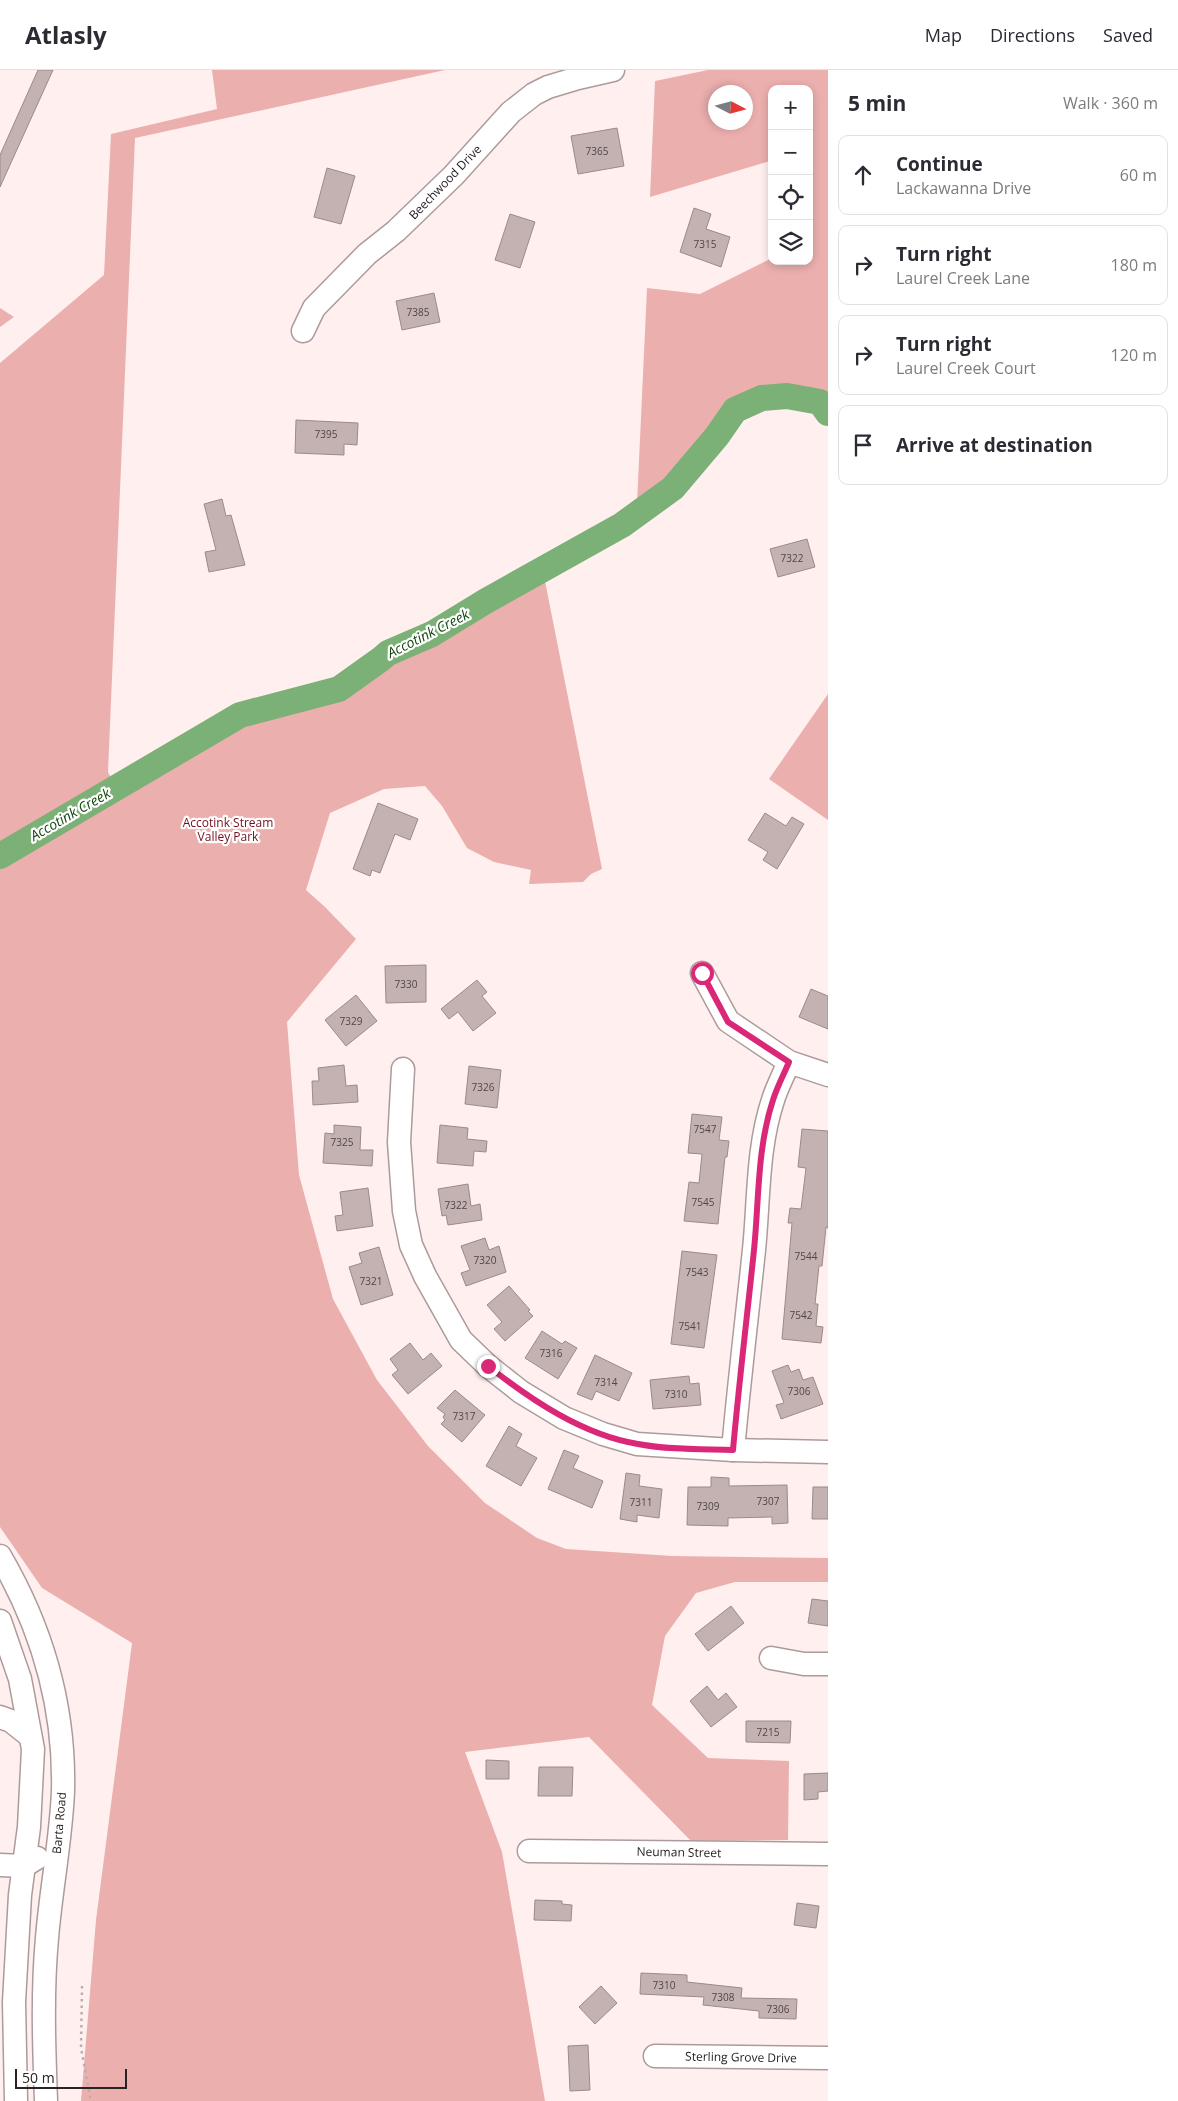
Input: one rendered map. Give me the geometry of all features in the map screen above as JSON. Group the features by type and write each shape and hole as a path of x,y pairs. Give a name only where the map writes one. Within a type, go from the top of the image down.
{"street":[{"name":"Beechwood Drive","path":"302,331 314,308 367,254 396,231 454,176 516,107 534,94 561,83 614,70"},
{"path":"702,973 728,1022 789,1062 828,1075"},
{"path":"733,1450 754,1250 758,1191 766,1132 773,1100 789,1062"},
{"path":"403,1070 399,1142 404,1211 411,1245 461,1340 488,1366 521,1392 564,1418 603,1434 638,1444 733,1450 828,1452"},
{"name":"Barta Road","path":"0,1556 17,1585 35,1626 49,1672 58,1714 63,1791 47,1939 44,2037 46,2101"},
{"path":"0,1621 20,1679 33,1749 29,1827 20,1894 14,2002 16,2101"},
{"path":"771,1658 804,1664 828,1664"},
{"path":"0,1717 11,1721 30,1736"},
{"path":"0,1864 24,1866 58,1847"},
{"name":"Neuman Street","path":"529,1851 828,1854"},
{"name":"Sterling Grove Drive","path":"655,2056 828,2058"}],"path":[{"path":"82,1986 81,2048 91,2101"}],"green space":[{"name":"Accotink Stream Valley Park","path":"212,70 445,70 135,138 108,772 116,788 240,715 339,689 377,676 403,656 428,646 544,576 602,869 591,874 583,882 529,884 531,870 494,862 467,848 442,806 425,786 384,789 330,813 306,890 356,939 287,1022 299,1175 333,1299 377,1380 428,1446 485,1503 537,1538 566,1549 672,1556 828,1558 828,1582 735,1582 696,1593 665,1636 652,1705 708,1758 789,1761 788,1840 691,1841 589,1737 465,1752 502,1852 545,2101 81,2101 96,1920 132,1643 42,1588 0,1527 0,363 104,275 111,134 217,109"},
{"path":"708,70 828,70 828,425 808,402 751,404 669,507 636,525 647,288 700,294 768,260 768,265 813,265 813,85 768,85 768,162 650,197 655,81"},
{"path":"0,308 14,317 0,327"},
{"path":"828,694 828,820 769,779"}],"building":[{"path":"38,70 53,70 0,187 0,155"},
{"path":"617,128 624,166 578,174 571,136"},
{"path":"327,168 355,176 341,224 314,217"},
{"path":"694,208 711,214 706,229 730,237 721,267 680,252"},
{"path":"510,214 535,222 520,268 495,260"},
{"path":"434,293 440,322 402,330 396,301"},
{"path":"296,420 358,423 357,445 344,444 344,455 295,453"},
{"path":"222,499 226,516 231,515 245,565 209,572 205,552 216,550 204,504"},
{"path":"807,539 815,567 778,577 770,549"},
{"path":"378,803 418,819 410,840 395,834 380,873 372,870 370,876 353,869"},
{"path":"765,813 786,826 792,817 804,824 777,869 763,860 768,852 748,840"},
{"path":"426,965 426,1002 386,1003 385,966"},
{"path":"477,980 487,992 482,996 496,1013 473,1031 458,1012 449,1019 441,1009"},
{"path":"811,989 828,996 828,1029 799,1017"},
{"path":"356,995 377,1021 346,1046 325,1020"},
{"path":"344,1065 346,1086 357,1085 358,1102 313,1105 312,1081 319,1081 318,1068"},
{"path":"469,1066 501,1070 497,1108 465,1104"},
{"path":"692,1114 722,1117 719,1140 729,1141 727,1157 725,1157 718,1224 684,1221 689,1182 699,1183 702,1154 688,1153"},
{"path":"334,1125 361,1127 360,1150 373,1150 372,1166 323,1163 325,1133 334,1134"},
{"path":"440,1125 468,1128 467,1139 487,1141 486,1152 474,1151 473,1166 437,1163"},
{"path":"802,1129 828,1131 828,1228 826,1227 822,1266 819,1266 815,1304 818,1304 816,1326 823,1327 821,1343 782,1339 792,1223 788,1223 790,1208 801,1209 806,1168 798,1167"},
{"path":"468,1184 471,1206 480,1204 482,1220 448,1225 446,1215 442,1216 438,1189"},
{"path":"368,1188 373,1226 337,1231 335,1216 343,1215 340,1192"},
{"path":"485,1238 489,1250 499,1246 506,1272 466,1286 461,1273 470,1270 461,1246"},
{"path":"379,1247 393,1295 361,1305 349,1267 362,1263 359,1253"},
{"path":"682,1251 717,1255 704,1348 671,1344"},
{"path":"509,1286 533,1316 505,1341 494,1329 502,1322 487,1305"},
{"path":"542,1331 562,1344 565,1341 577,1348 558,1379 525,1358"},
{"path":"410,1343 423,1360 431,1353 442,1366 408,1394 392,1375 398,1370 390,1359"},
{"path":"595,1355 632,1373 619,1401 596,1391 592,1400 577,1394"},
{"path":"788,1365 791,1372 799,1369 803,1380 813,1377 823,1404 781,1419 776,1405 784,1403 772,1371"},
{"path":"689,1376 690,1384 699,1383 701,1405 653,1409 650,1380"},
{"path":"455,1390 485,1415 462,1442 441,1424 445,1420 443,1417 445,1414 437,1408"},
{"path":"509,1426 522,1434 516,1446 537,1458 521,1486 486,1466"},
{"path":"564,1450 579,1456 573,1468 603,1481 592,1508 548,1489"},
{"path":"626,1473 640,1475 639,1486 662,1489 659,1518 637,1515 637,1522 620,1519"},
{"path":"711,1477 729,1478 729,1486 787,1485 788,1523 772,1524 772,1517 728,1518 728,1526 687,1525 688,1487 711,1487"},
{"path":"813,1487 828,1487 828,1519 812,1519"},
{"path":"812,1599 828,1601 828,1626 808,1623"},
{"path":"731,1606 744,1623 708,1651 695,1634"},
{"path":"707,1686 718,1700 726,1693 737,1707 711,1727 690,1701"},
{"path":"746,1721 791,1721 790,1743 746,1742"},
{"path":"486,1760 509,1761 509,1779 486,1779"},
{"path":"539,1767 573,1767 572,1796 538,1796"},
{"path":"828,1773 828,1791 818,1792 818,1799 804,1800 804,1774"},
{"path":"535,1900 562,1901 562,1904 572,1905 571,1921 534,1920"},
{"path":"797,1903 819,1906 816,1928 794,1925"},
{"path":"641,1973 687,1975 687,1982 742,1988 741,1998 797,1999 796,2019 759,2018 759,2011 703,2005 704,1997 640,1994"},
{"path":"601,1986 617,2003 595,2024 579,2007"},
{"path":"588,2045 590,2090 570,2091 568,2046"}],"waterway":[{"name":"Accotink Creek","path":"0,856 240,715 339,689 388,653 432,634 486,601 622,525 673,488 717,436 735,410 762,398 787,396 820,402 828,413"}],"route":[{"path":"488,1366 521,1392 564,1418 603,1434 638,1444 733,1450 754,1250 758,1191 766,1132 773,1100 789,1062 728,1022 702,973"}]}
